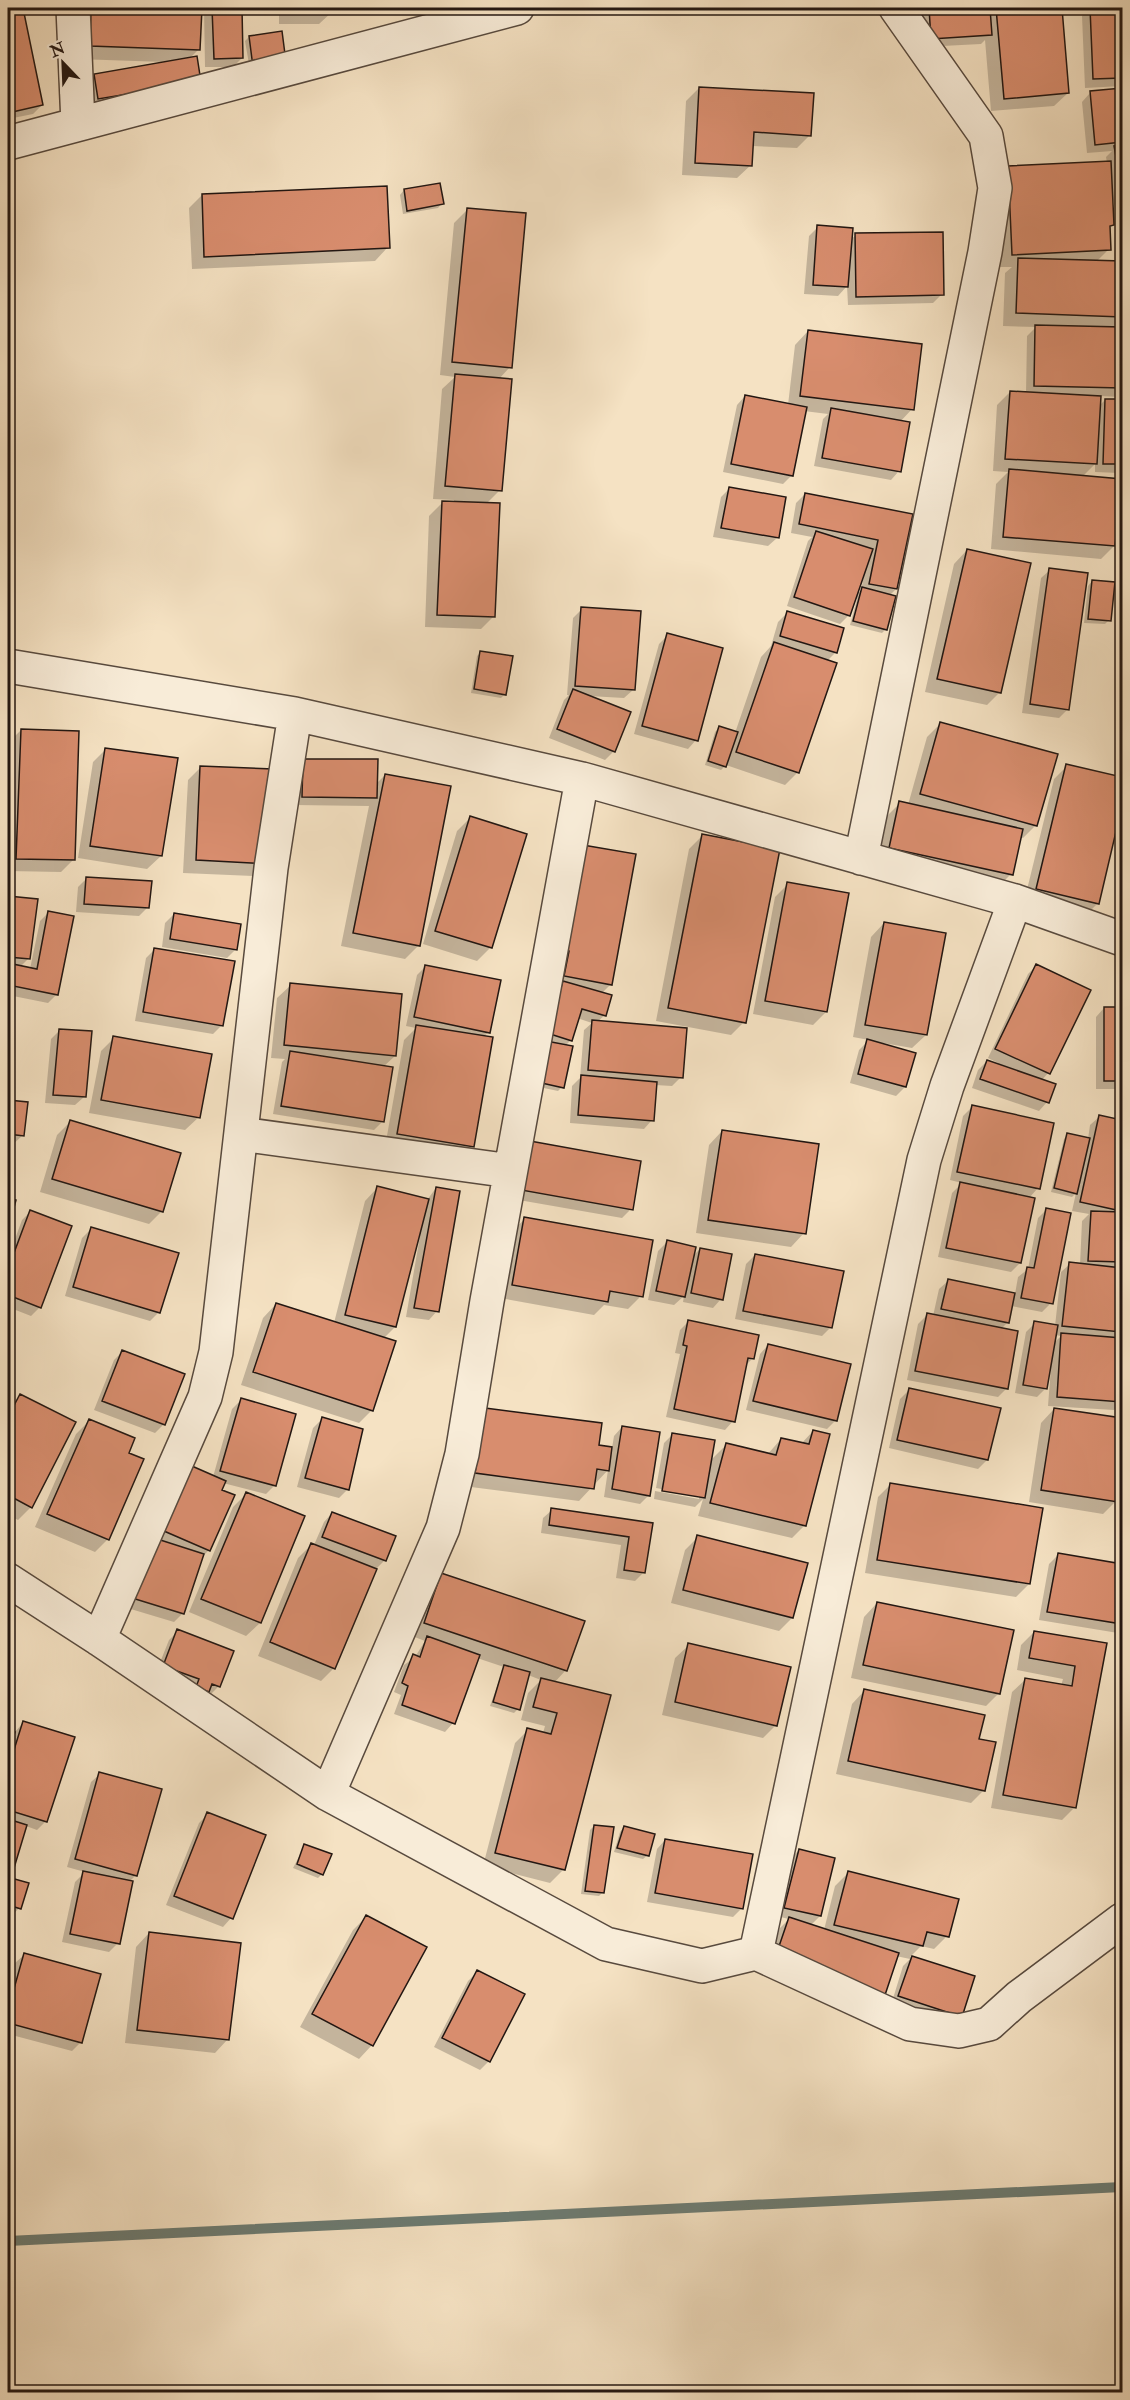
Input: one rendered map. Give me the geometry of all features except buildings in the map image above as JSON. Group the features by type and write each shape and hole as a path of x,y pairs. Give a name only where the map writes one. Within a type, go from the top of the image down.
{"street":[{"path":"73,8 78,124"},
{"path":"8,143 517,8"},
{"path":"861,858 985,252 995,188 986,136 896,8"},
{"path":"8,666 295,714 582,779 1015,901 1122,939"},
{"path":"99,1639 205,1397 216,1352 271,868 295,714"},
{"path":"328,1794 443,1528 462,1454 510,1171 582,779"},
{"path":"756,1953 924,1160 946,1086 1015,901"},
{"path":"241,1134 510,1171"},
{"path":"8,1580 328,1794 606,1944 702,1966 756,1953 910,2024 959,2031 989,2024 1019,1997 1122,1920"}],"waterway":[{"path":"8,2241 1122,2187"}]}
